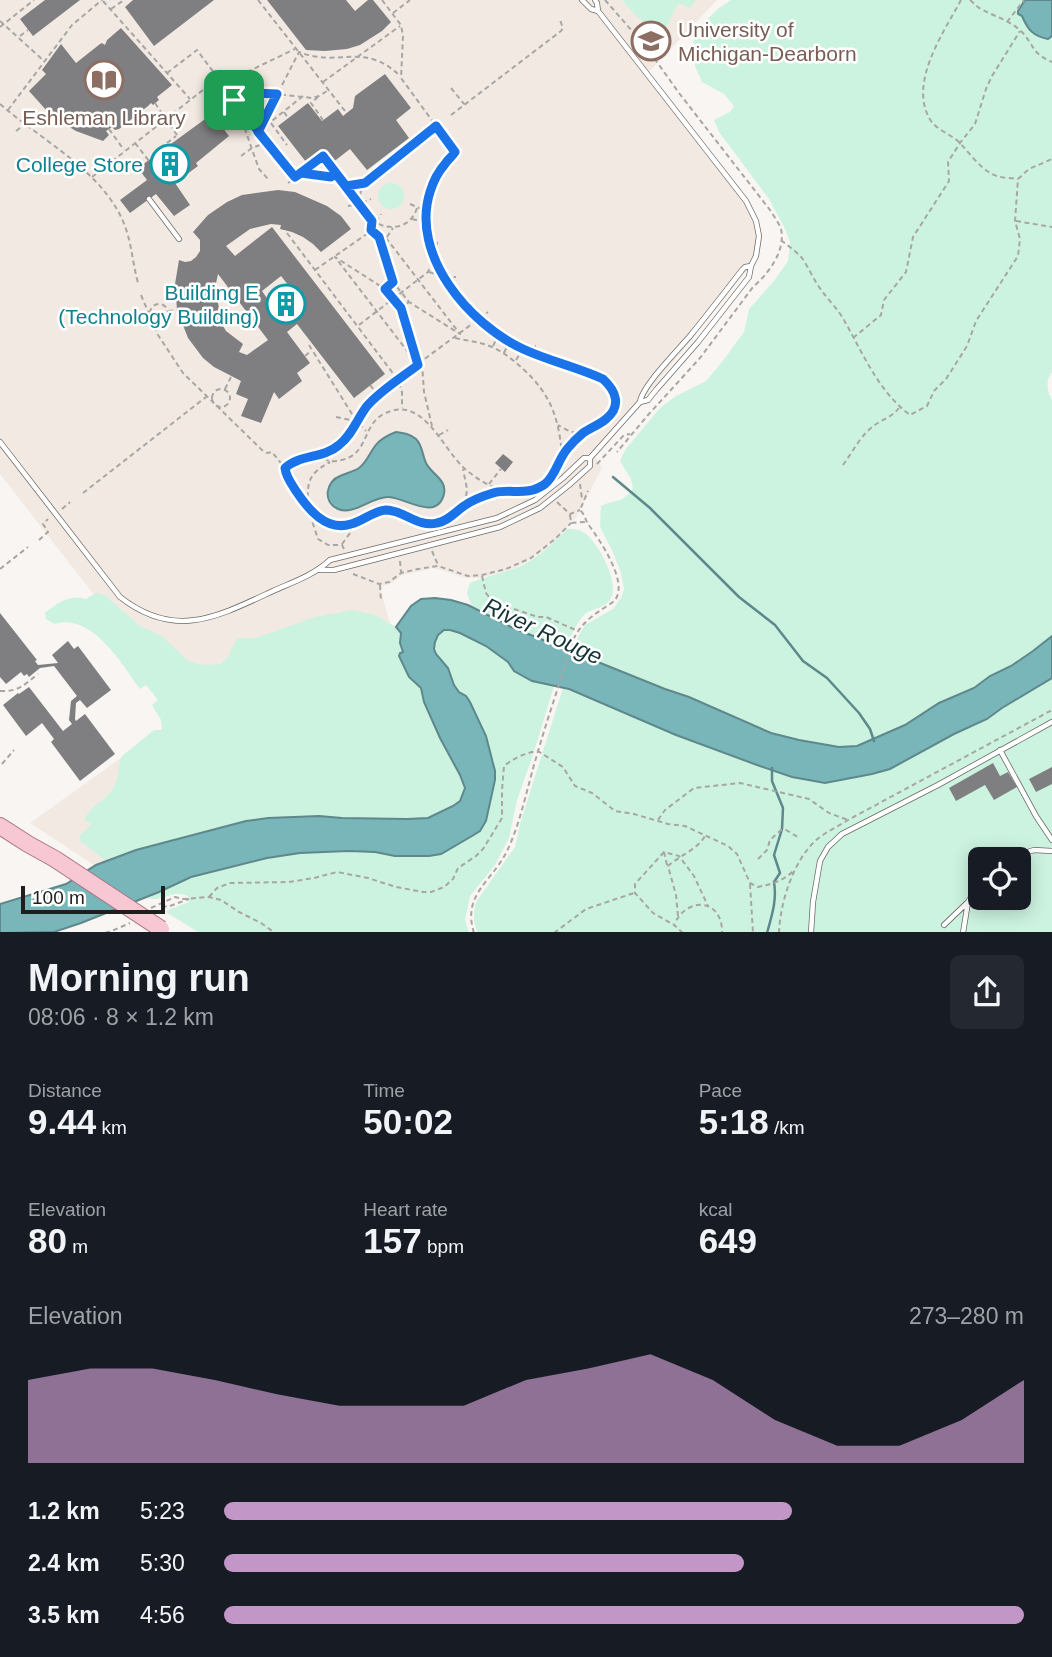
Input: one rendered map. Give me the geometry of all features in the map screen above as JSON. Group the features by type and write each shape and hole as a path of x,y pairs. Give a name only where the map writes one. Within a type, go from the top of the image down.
{"main road":[{"path":"0,826 164,931"}],"lane":[{"path":"582,0 591,9 598,11"},
{"path":"594,0 598,11 747,201 756,220 759,236 749,277 648,400 640,402"},
{"path":"149,200 179,239"},
{"path":"319,570 334,570 500,527 540,508 590,466 590,458 640,402 641,395 742,270 751,266"},
{"path":"0,442 115,591 134,607 150,615 166,620 186,621 206,619 241,606 319,570 330,560 497,518 535,500 584,458 590,458"},
{"path":"811,932 820,861 828,847 842,834 1052,722"},
{"path":"1000,750 1052,840"},
{"path":"1031,851 1052,851"},
{"path":"944,925 968,902"},
{"path":"963,932 968,902"}],"path":[{"path":"0,27 34,0"},
{"path":"7,111 72,25 102,0 190,100"},
{"path":"110,10 124,0"},
{"path":"258,0 345,111"},
{"path":"382,0 401,25 401,78"},
{"path":"392,14 410,0"},
{"path":"605,0 647,48 770,210 780,228 780,246 764,278 753,287 700,358 617,452"},
{"path":"961,0 930,59 925,74 924,105 932,122 960,143 969,155 993,175 1018,179"},
{"path":"970,0 981,9 1017,27 1040,57 1052,62"},
{"path":"1009,23 1024,0"},
{"path":"451,115 561,31 563,28 559,20"},
{"path":"0,21 45,62"},
{"path":"322,83 401,25"},
{"path":"19,37 28,30"},
{"path":"853,338 881,315 884,300 906,272 913,237 948,181 948,162 975,124 992,76 1020,31"},
{"path":"222,84 296,48"},
{"path":"167,74 197,50 266,143 295,177"},
{"path":"299,52 311,57 359,56 375,59 389,66 401,78 455,152 438,174 425,210 429,246 444,277 478,319 498,335 523,349 603,379 615,394 614,409 607,419 584,432 562,455 557,468 545,484 527,492 500,491 481,497 443,521 429,524 387,510 352,524 332,525 308,509"},
{"path":"258,132 299,52"},
{"path":"92,177 218,78"},
{"path":"451,88 464,105"},
{"path":"323,120 311,103 328,90"},
{"path":"228,92 318,96"},
{"path":"258,132 303,96"},
{"path":"234,100 259,169 268,179"},
{"path":"155,103 178,136 163,146 165,149"},
{"path":"0,104 92,177 114,205 127,230 138,283"},
{"path":"284,111 288,118"},
{"path":"270,122 287,145"},
{"path":"16,131 24,125"},
{"path":"360,204 360,194 365,183 436,126"},
{"path":"109,129 125,151"},
{"path":"135,143 149,161"},
{"path":"241,156 266,143"},
{"path":"288,183 323,156 366,215 376,223 393,228 401,226 411,219 417,208"},
{"path":"780,239 804,261 843,318 888,395 910,415 927,406 934,391 962,356 976,321 1018,256 1020,239 1015,220 1018,179 1029,169 1052,159"},
{"path":"301,173 331,177 336,174"},
{"path":"346,186 365,183"},
{"path":"348,206 371,199"},
{"path":"410,204 425,210"},
{"path":"376,223 381,214"},
{"path":"411,219 425,222"},
{"path":"1015,220 1052,227"},
{"path":"386,238 393,228"},
{"path":"315,270 371,230 379,237 393,282 409,302 460,334"},
{"path":"287,233 398,380 402,392 401,409"},
{"path":"379,237 386,238 460,334"},
{"path":"358,326 428,272 438,239"},
{"path":"335,257 385,289 401,308 418,365"},
{"path":"335,257 418,365"},
{"path":"428,272 444,277 456,277"},
{"path":"385,289 393,282"},
{"path":"141,295 158,335 183,373 262,450 272,452 285,468 285,475 308,509 318,539 328,545 342,545 351,532 352,524"},
{"path":"401,308 409,302"},
{"path":"156,304 162,304 168,311 168,317 164,321 155,321 151,317 150,311 156,304"},
{"path":"168,311 177,310"},
{"path":"285,468 297,459 319,455 337,447 350,433 369,403 488,312"},
{"path":"146,320 151,317"},
{"path":"492,347 498,335"},
{"path":"454,338 492,347 516,362 543,390 550,400 558,425 562,455"},
{"path":"503,354 509,341"},
{"path":"309,345 357,422 367,432"},
{"path":"516,362 523,349 536,346"},
{"path":"305,356 312,350"},
{"path":"422,362 424,392 433,428 462,467 500,491"},
{"path":"225,389 231,377"},
{"path":"370,385 378,395"},
{"path":"219,388 225,389 230,397 228,403 223,407 214,404 212,393 219,388"},
{"path":"82,493 206,397"},
{"path":"843,465 871,428 888,419 899,407"},
{"path":"308,509 308,485 311,476 331,461 342,460 356,453 374,421 384,414 401,409 416,415 433,428"},
{"path":"614,409 619,414"},
{"path":"336,417 357,422"},
{"path":"558,425 576,433 584,432"},
{"path":"631,425 636,429"},
{"path":"438,436 449,430"},
{"path":"597,463 624,435 631,434"},
{"path":"319,455 331,461"},
{"path":"462,467 467,488 464,506"},
{"path":"489,485 501,469"},
{"path":"580,483 583,502"},
{"path":"570,514 580,510 588,491"},
{"path":"557,501 570,514 571,523"},
{"path":"62,509 70,502"},
{"path":"474,932 470,920 471,904 476,893 502,861 512,841 575,638 589,618 615,600 618,588 610,558 580,510"},
{"path":"38,540 48,532 43,524 48,519"},
{"path":"350,569 354,574 379,584 389,582 401,573 438,566 468,576 482,575 506,569 531,558 571,523 586,522"},
{"path":"342,545 345,552"},
{"path":"430,545 438,566"},
{"path":"0,569 28,547"},
{"path":"398,552 401,573"},
{"path":"482,575 486,593 493,602 538,617 546,617 578,631"},
{"path":"379,584 381,601"},
{"path":"0,691 20,688 38,674"},
{"path":"2,764 14,750"},
{"path":"209,897 218,888 230,883 289,881 337,872 423,892 444,887 458,868 482,849 502,818 504,766 529,752 538,751 563,767 575,786 592,793 615,811 685,826 728,846 737,855 750,883 753,932"},
{"path":"657,821 665,810 694,788 740,783 809,799 829,813 848,820"},
{"path":"758,859 767,850 771,839 781,830 798,837"},
{"path":"668,866 679,856 701,844 705,835"},
{"path":"664,852 679,856 694,876 708,906"},
{"path":"664,852 676,895 678,916 674,925"},
{"path":"664,852 635,884 635,893 653,913 682,932"},
{"path":"750,883 758,887 772,884 788,877 794,870"},
{"path":"555,932 586,909 635,893"},
{"path":"152,908 175,897 209,897 221,900 274,932"},
{"path":"159,904 167,907 190,898"},
{"path":"678,916 700,904 711,906 718,914 723,932"},
{"path":"108,932 133,920"}],"shaded area":[{"path":"0,0 590,0 624,44 593,0 717,0 647,74 746,201 757,236 754,257 748,269 639,405 593,454 602,468 577,516 556,540 515,568 481,578 467,578 434,568 403,575 380,587 399,656 469,788 462,811 100,869 30,823 185,712 0,474"}],"green space":[{"path":"622,0 696,0 690,8 678,3 663,35 641,19"},
{"path":"731,0 1025,0 1017,13 1023,17 1025,24 1048,39 1052,36 1052,372 1048,386 1052,400 1052,635 1011,666 990,676 974,688 905,725 856,746 839,747 771,733 689,697 573,652 585,625 613,609 624,589 621,573 600,527 601,506 622,499 633,488 631,479 620,461 625,450 660,408 676,396 706,381 744,332 749,309 788,261 790,242 785,229 769,199 719,132 714,120 730,112 734,106 724,94 702,82 695,66 693,33"},
{"path":"391,183 400,187 404,196 400,205 391,209 382,205 378,196 382,187"},
{"path":"567,529 581,531 595,543 610,572 613,591 609,602 581,618 566,649 511,627 472,607 467,593 470,583 528,562"},
{"path":"96,593 105,595 140,626 162,636 188,661 202,665 220,664 229,656 238,638 256,638 315,617 353,610 375,615 396,627 401,633 403,653 399,657 409,677 421,688 424,702 440,738 460,775 464,789 460,801 428,818 319,816 246,821 136,850 106,861 79,840 80,835 92,824 84,820 89,811 112,790 122,756 154,730 162,730 161,720 152,705 158,700 146,685 140,689 104,642 81,625 68,622 54,624 46,619 45,613 59,603 75,598 86,599"},
{"path":"444,630 460,633 486,646 508,662 514,671 532,681 554,686 517,800 509,838 495,865 470,896 465,920 469,932 198,932 166,912 189,902 188,896 176,894 158,899 147,898 191,877 267,858 300,853 375,852 395,856 441,854 490,804 495,780 486,736 470,702 454,685 448,668 434,649 438,635"},
{"path":"1052,678 1052,932 478,932 476,929 476,902 515,847 563,688 757,765 792,777 825,783 890,769 987,719"}],"water":[{"path":"1025,0 1052,0 1052,36 1048,39 1032,32 1018,14"},
{"path":"396,432 414,437 418,442 426,463 443,485 444,494 440,502 428,508 389,497 376,499 350,510 333,506 328,497 332,482 359,468 379,441"},
{"path":"421,599 451,600 468,605 511,627 689,697 771,733 839,747 857,746 905,725 939,703 974,688 990,676 1011,666 1052,636 1052,678 987,719 890,769 825,783 792,777 757,765 676,735 569,689 532,681 514,671 508,662 486,646 460,633 444,630 438,635 434,649 448,668 454,685 470,702 486,736 495,771 486,821 480,831 441,854 429,856 395,856 349,851 300,853 267,858 191,877 54,932 0,932 0,904 66,884 96,865 136,850 246,821 319,816 428,818 460,801 465,788 460,775 440,738 424,702 421,688 409,677 399,656 403,652 401,633 396,627 411,606"}],"building":[{"path":"45,0 80,0 33,36 20,19"},
{"path":"133,0 214,0 154,46 125,7"},
{"path":"267,0 346,0 355,11 368,0 373,0 391,22 360,45 347,49 306,50"},
{"name":"Eshleman Library","path":"121,28 172,85 157,97 159,100 153,105 151,103 119,129 112,127 106,131 109,135 103,141 61,122 29,91 46,74 42,70 61,44 76,63 100,44 105,45"},
{"path":"385,74 411,108 396,120 409,138 367,170 350,149 332,163 322,150 306,162 278,126 308,103 322,121 338,109 343,116 353,108 355,96"},
{"name":"College Store","path":"212,114 229,136 196,163 198,166 175,183 190,205 174,216 156,194 130,213 120,200 147,180 138,168"},
{"name":"Building E (Technology Building)","path":"278,190 295,192 327,206 341,216 351,229 321,252 303,237 280,229 281,225 271,224 250,229 226,246 235,256 272,227 385,374 354,398 297,324 287,332 310,363 297,373 302,381 279,399 274,392 261,423 241,416 248,399 236,394 241,381 214,367 203,358 188,338 177,310 175,284 179,260 191,261 200,251 200,240 193,232 208,215 242,195","holes":["218,274 268,340 247,355 239,352 243,344 226,331 220,321 224,319 215,288","281,276 289,286 269,301 262,291"]},
{"path":"503,454 513,462 505,472 495,463"},
{"path":"0,613 37,660 35,661 38,665 58,663 52,655 68,641 74,649 78,646 111,690 87,708 80,700 76,703 76,721 85,714 115,754 80,781 51,742 54,739 42,723 26,736 3,705 29,687 63,731 72,724 69,720 71,701 77,696 54,666 40,668 29,677 21,672 6,684 0,677"},
{"path":"993,763 1000,776 1008,772 1017,787 994,800 985,785 956,801 949,788"},
{"path":"1052,767 1052,784 1036,792 1029,779"}],"waterway":[{"path":"613,477 650,508 739,597 775,625 803,661 827,678 859,713 870,729 874,741"},
{"path":"767,932 774,901 774,882 780,873 774,855 782,829 783,808 772,781 772,768"}],"place":[{"name":"University of Michigan-Dearborn","path":"651,41"},
{"name":"Eshleman Library","path":"104,80"},
{"name":"College Store","path":"170,164"},
{"name":"Building E (Technology Building)","path":"286,304"}],"route":[{"path":"234,100 228,92 277,94 258,132 295,177 323,156 346,186 365,183 436,126 447,139 455,152 438,174 425,210 429,246 444,277 478,319 498,335 523,349 592,373 612,387 615,394 612,413 573,442 545,484 527,492 500,491 481,497 443,521 429,524 387,510 352,524 332,525 308,509 285,475 285,468 297,459 319,455 337,447 350,433 369,403 418,365 401,308 385,289 393,282 379,237 371,230 372,221 336,174 331,177 301,173 295,177 266,143 234,100"}],"water label":[{"name":"River Rouge","path":"543,631"}]}
